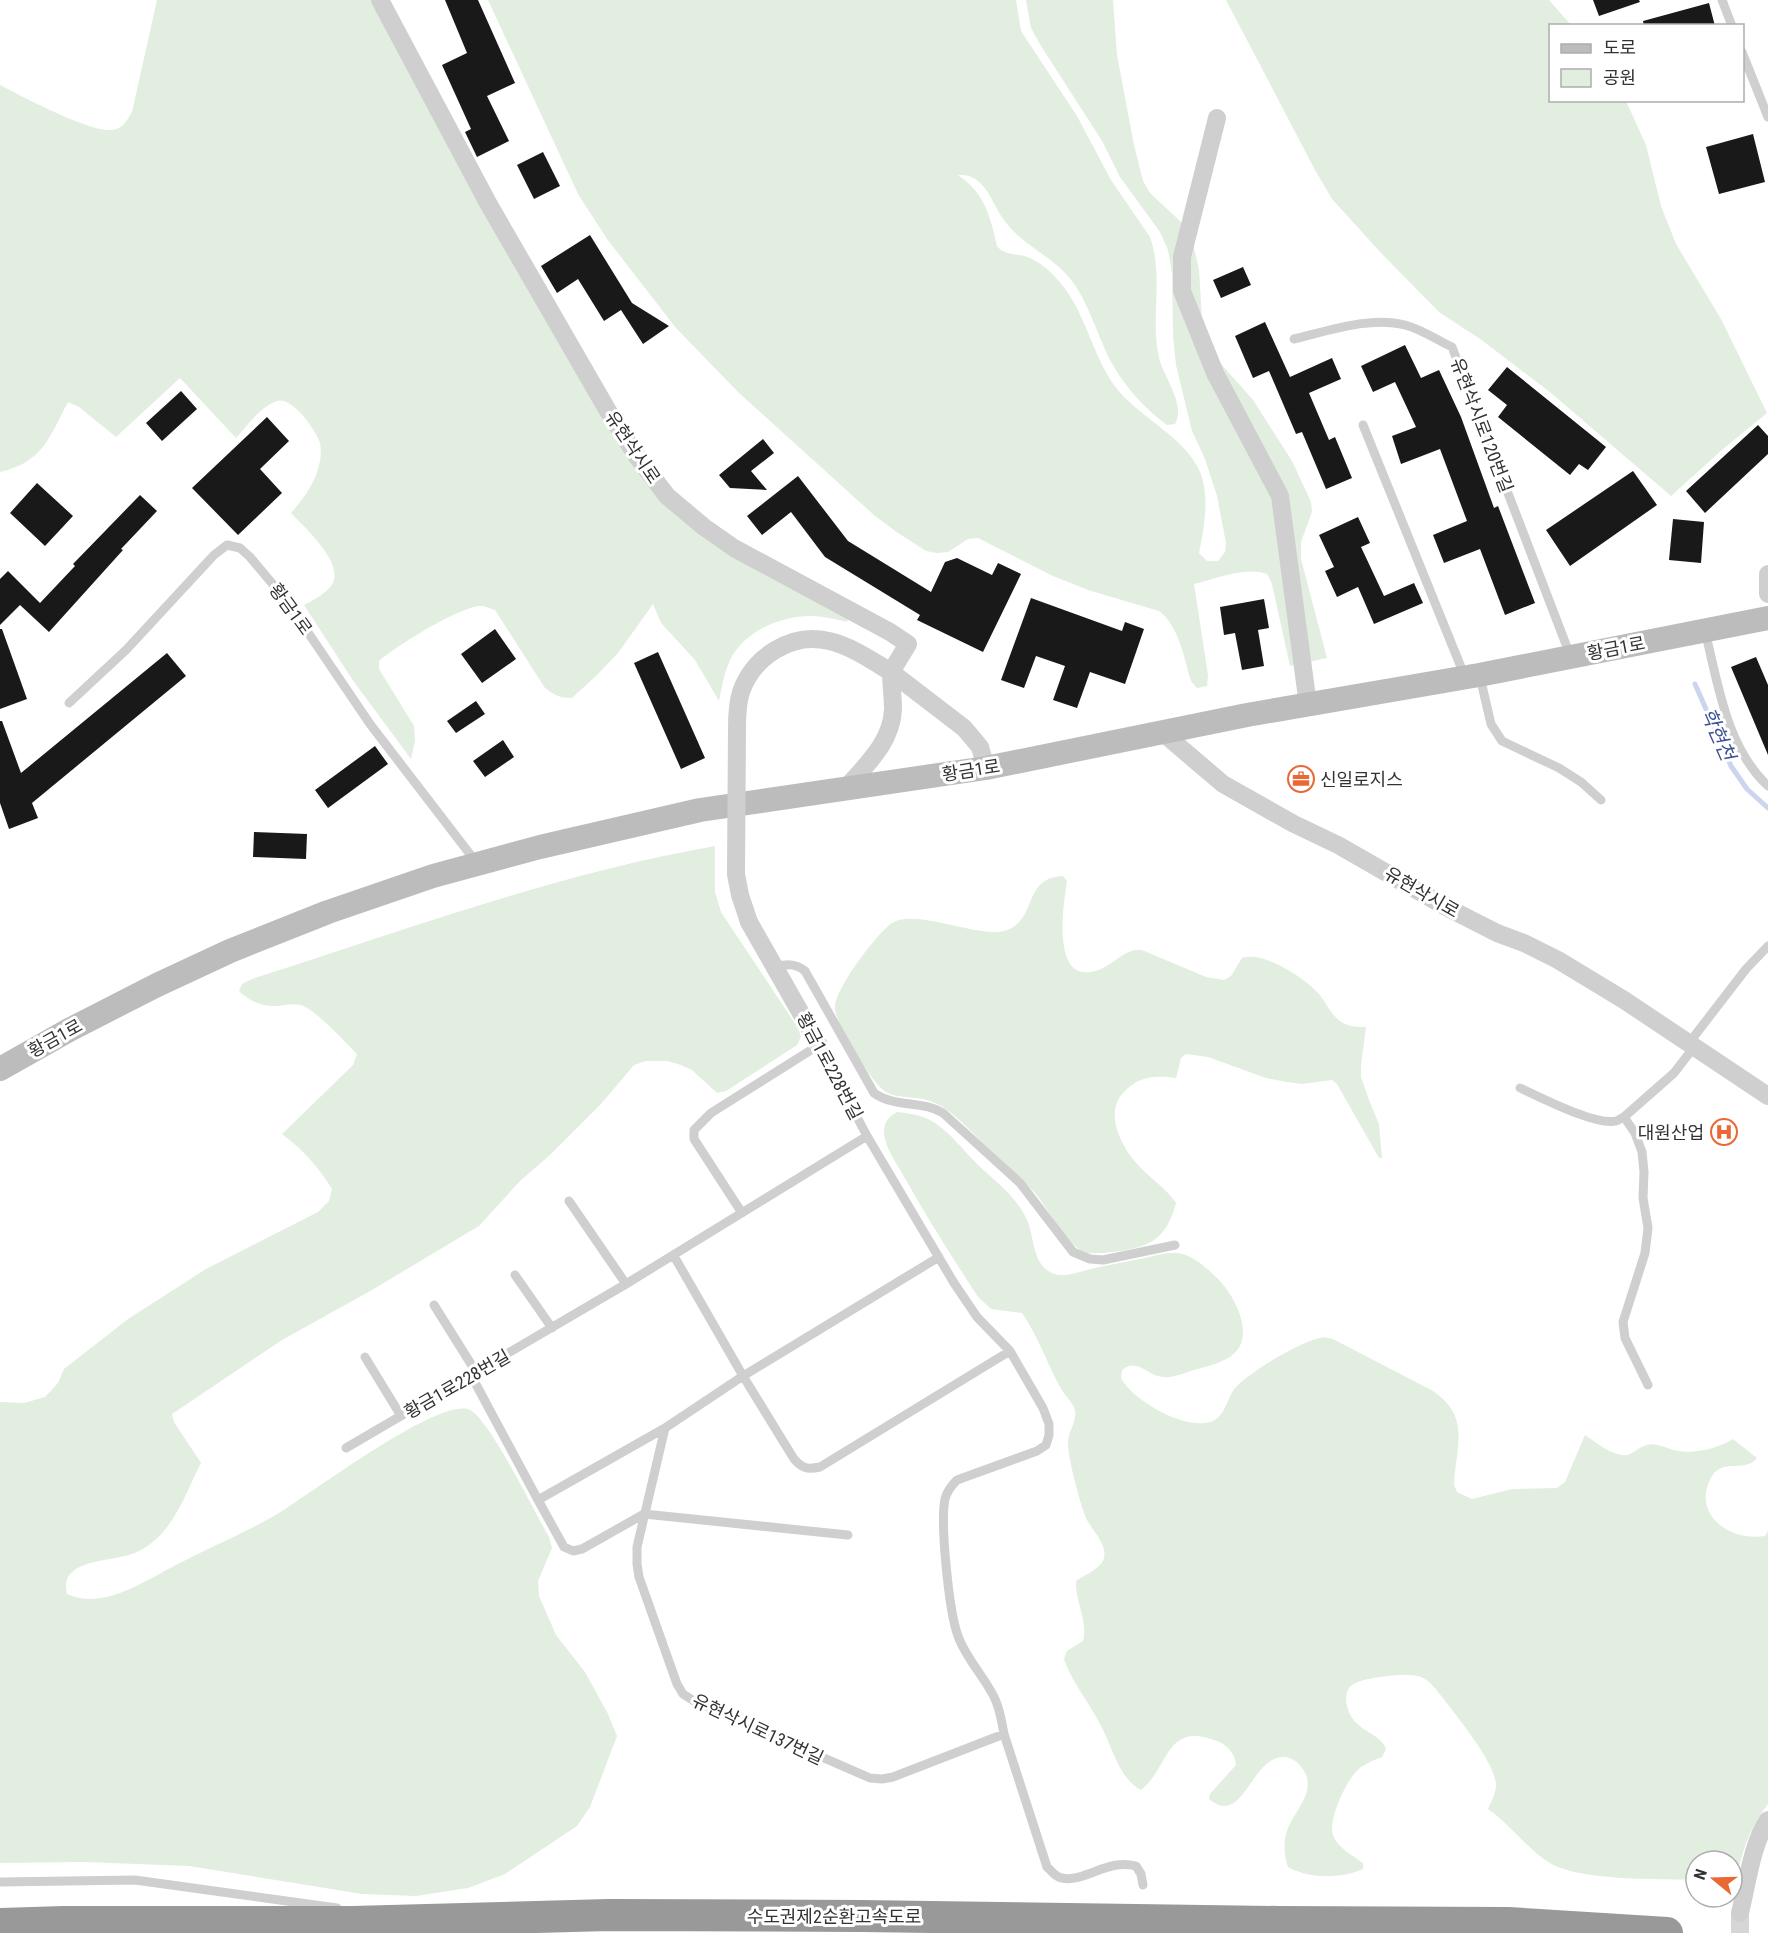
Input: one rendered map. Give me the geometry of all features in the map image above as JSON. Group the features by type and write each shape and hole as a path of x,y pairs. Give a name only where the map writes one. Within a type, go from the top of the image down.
{"highway":[{"name":"수도권제2순환고속도로","path":"0,1924 426,1920 609,1915 850,1916 1508,1923 1667,1933"}],"street":[{"name":"유현삭시로","path":"380,0 488,203 608,411 636,455 667,496 734,548 890,632 908,644 891,672"},
{"path":"1217,118 1182,257 1182,291 1215,373 1280,496 1308,705"},
{"path":"1768,574 1768,594"},
{"name":"황금1로","path":"0,1069 69,1030 230,951 433,876 615,828 689,813 986,768 1162,732 1472,676 1768,618"},
{"name":"황금1로228번길","path":"819,1046 749,921 740,895 736,874 736,729 741,693 750,674 761,659 777,648 792,642 810,639 826,640 842,645 891,672"},
{"path":"891,672 964,728 980,747 986,768"},
{"path":"846,788 874,756 890,728 893,711 891,672"},
{"name":"유현삭시로","path":"1162,732 1223,784 1294,824 1338,845 1446,907 1558,960 1624,1000 1768,1096"},
{"path":"1740,1912 1755,1853 1763,1827 1768,1820"}],"lane":[{"path":"1722,0 1731,24"},
{"path":"1744,55 1768,117"},
{"name":"유현삭시로120번길","path":"1294,339 1375,323 1405,325 1452,346 1571,657"},
{"path":"1363,426 1491,724 1502,741 1558,768 1581,782 1601,800"},
{"name":"황금1로","path":"69,703 126,650 214,555 227,545 240,548 286,600 370,724 478,864"},
{"path":"1706,631 1733,735 1749,766 1768,786"},
{"path":"1520,1088 1601,1121 1615,1121 1624,1117 1674,1073 1746,969 1768,946"},
{"path":"775,967 788,964 798,966 805,971 874,1093 890,1101 927,1106 943,1113 1020,1183 1073,1252 1090,1259 1103,1260 1175,1245"},
{"path":"742,1213 694,1139 693,1130 711,1113 819,1046"},
{"name":"황금1로228번길","path":"346,1448 674,1256 867,1136 819,1046"},
{"path":"1624,1117 1635,1133 1642,1152 1643,1198 1648,1228 1645,1252 1623,1322 1625,1338 1648,1385"},
{"path":"867,1136 977,1317 1010,1351 1043,1408 1049,1424 1046,1445 1036,1451 957,1480 950,1487 945,1499 944,1511 949,1584 958,1637 995,1697 1004,1734 1047,1867 1054,1875 1063,1879 1127,1863 1136,1866 1141,1874 1143,1885"},
{"path":"569,1201 626,1284"},
{"path":"674,1256 743,1376 801,1467 810,1469 819,1467 1010,1351"},
{"path":"538,1500 665,1428 743,1376 939,1257"},
{"path":"514,1275 552,1328"},
{"path":"434,1305 474,1374 564,1547 573,1551 582,1549 644,1514 848,1535"},
{"path":"364,1357 401,1416"},
{"name":"유현삭시로137번길","path":"665,1428 644,1514 637,1564 639,1577 677,1684 683,1694 855,1773 882,1779 1004,1734"},
{"path":"0,1882 135,1880 345,1909"},
{"path":"368,1912 426,1920"}],"green space":[{"path":"157,0 371,0 486,216 644,478 849,616 847,622 811,616 799,617 775,623 753,634 736,650 730,660 719,701 695,660 661,623 653,604 618,653 572,698 568,698 557,696 545,688 495,610 484,606 459,612 399,646 379,661 379,669 414,726 415,741 411,759 354,682 304,605 325,592 331,586 334,577 329,558 322,547 291,513 312,483 318,469 321,452 314,430 303,415 289,404 277,401 265,407 236,438 180,378 116,437 79,407 68,402 43,447 26,462 0,472 0,85 56,113 89,126 112,130 119,128 132,112"},
{"path":"488,0 1016,0 1021,31 1077,116 1111,180 1150,237 1156,267 1156,328 1159,358 1178,408 1175,424 1167,425 1135,396 1122,379 1110,360 1080,294 1067,275 1012,229 981,184 975,179 958,175 974,189 985,206 997,246 1008,253 1034,260 1055,277 1074,302 1114,385 1193,459 1200,472 1205,492 1204,523 1199,553 1207,561 1218,561 1225,552 1226,543 1217,496 1205,459 1192,431 1176,365 1172,273 1168,250 1160,232 1120,177 1102,141 1041,46 1031,28 1026,0 1113,0 1117,55 1143,181 1150,193 1181,222 1194,248 1199,269 1202,320 1214,356 1253,400 1292,461 1311,502 1312,512 1301,542 1301,559 1327,658 1290,666 1272,584 1267,574 1250,571 1230,574 1194,584 1208,675 1207,686 1197,688 1191,681 1176,634 1166,617 1159,611 1088,590 1053,576 978,538 968,539 948,552 926,551 875,516 738,392 676,328 607,239 578,194"},
{"path":"1226,0 1549,0 1570,24 1549,24 1549,102 1626,102 1646,145 1661,206 1676,244 1721,319 1767,413 1671,496 1551,393 1483,341 1439,312 1332,199"},
{"path":"715,846 715,892 721,912 798,1028 801,1037 797,1045 726,1091 717,1093 692,1070 681,1065 667,1061 646,1061 634,1065 601,1104 519,1182 479,1226 372,1290 282,1340 172,1414 174,1422 201,1463 176,1514 160,1536 149,1545 137,1552 79,1567 71,1573 66,1582 67,1594 80,1598 109,1597 123,1592 274,1516 403,1432 454,1410 470,1410 479,1417 500,1448 549,1537 552,1548 538,1581 539,1596 556,1635 585,1672 617,1736 590,1807 577,1826 505,1874 468,1888 416,1896 362,1894 189,1866 85,1862 0,1863 0,1402 24,1403 45,1397 58,1383 64,1369 128,1319 206,1269 318,1212 329,1201 332,1189 327,1181 310,1159 282,1134 353,1065 357,1054 307,1008 298,1004 272,1006 256,1003 239,991 242,984 539,887"},
{"path":"1063,876 1067,881 1063,908 1063,942 1067,957 1074,968 1085,972 1101,969 1131,951 1142,950 1206,977 1224,980 1231,976 1242,958 1261,958 1284,967 1313,988 1343,1023 1366,1027 1361,1077 1379,1124 1382,1158 1379,1158 1337,1084 1332,1080 1302,1084 1287,1082 1266,1078 1208,1057 1186,1054 1181,1058 1176,1078 1154,1077 1136,1083 1124,1092 1115,1110 1117,1130 1127,1150 1139,1166 1176,1203 1168,1224 1157,1238 1142,1246 1120,1251 1088,1253 1073,1244 1035,1193 954,1115 930,1101 891,1094 880,1087 847,1039 835,1008 841,989 877,938 892,923 902,919 931,921 979,931 1004,931 1015,926 1022,918 1041,884"},
{"path":"897,1112 919,1116 938,1125 950,1135 1020,1207 1028,1222 1040,1262 1052,1273 1070,1274 1161,1254 1177,1253 1188,1256 1199,1263 1223,1284 1232,1297 1241,1318 1243,1332 1242,1341 1233,1355 1218,1363 1171,1377 1157,1376 1133,1365 1122,1370 1121,1378 1137,1396 1149,1405 1176,1418 1189,1422 1213,1421 1221,1415 1236,1387 1252,1373 1300,1346 1325,1338 1333,1339 1433,1391 1445,1401 1453,1411 1457,1422 1458,1445 1454,1485 1457,1492 1472,1499 1512,1489 1557,1488 1565,1482 1585,1435 1607,1450 1625,1455 1651,1444 1692,1452 1714,1448 1733,1439 1757,1458 1747,1465 1728,1466 1717,1471 1712,1476 1707,1490 1706,1502 1710,1513 1727,1530 1752,1537 1765,1536 1768,1531 1768,1804 1756,1822 1744,1851 1744,1849 1684,1849 1684,1880 1600,1876 1563,1869 1550,1863 1488,1809 1496,1787 1495,1777 1482,1751 1435,1688 1425,1679 1415,1676 1397,1675 1366,1680 1352,1685 1347,1692 1346,1703 1350,1715 1360,1726 1378,1738 1386,1749 1382,1757 1363,1766 1354,1774 1342,1794 1333,1821 1332,1829 1335,1839 1346,1851 1363,1863 1363,1869 1345,1875 1315,1876 1288,1867 1284,1849 1286,1835 1290,1823 1304,1800 1308,1784 1307,1776 1302,1768 1291,1759 1283,1757 1272,1760 1239,1798 1230,1805 1221,1806 1209,1799 1210,1794 1236,1765 1232,1754 1228,1747 1217,1741 1200,1736 1187,1737 1170,1749 1141,1790 1133,1785 1116,1760 1100,1724 1071,1676 1064,1659 1067,1651 1083,1641 1084,1626 1076,1581 1092,1571 1104,1558 1103,1547 1084,1513 1071,1466 1068,1441 1075,1410 1060,1387 1022,1313 991,1309 978,1297 949,1252 887,1145 884,1130 889,1118"}],"building":[{"path":"445,0 478,0 515,83 487,96 509,141 477,157 465,132 471,129 442,65 467,53"},
{"path":"1593,0 1639,0 1640,2 1599,16"},
{"path":"1709,3 1714,24 1644,24 1643,21"},
{"path":"1753,134 1765,182 1719,194 1706,147"},
{"path":"543,152 560,186 534,199 517,165"},
{"path":"590,235 632,303 669,326 643,344 621,310 604,321 578,279 557,293 541,266"},
{"path":"1243,267 1251,285 1221,298 1213,280"},
{"path":"1265,322 1290,377 1332,358 1341,379 1309,393 1329,440 1335,437 1352,478 1326,489 1302,432 1296,434 1269,371 1253,378 1235,336"},
{"path":"1405,345 1421,378 1439,370 1461,417 1494,508 1498,506 1535,603 1505,615 1480,549 1444,563 1433,535 1467,521 1440,449 1401,464 1392,436 1416,427 1395,382 1373,392 1361,366"},
{"path":"1507,367 1606,447 1588,470 1579,464 1570,475 1498,417 1507,405 1488,390"},
{"path":"181,391 197,409 162,441 146,423"},
{"path":"267,417 289,441 260,469 282,493 238,535 192,488"},
{"path":"1758,425 1768,436 1768,454 1705,513 1686,491"},
{"path":"763,439 774,453 751,471 767,490 730,488 719,475"},
{"path":"1633,471 1657,505 1570,566 1546,530"},
{"path":"798,476 848,541 931,592 945,562 957,558 992,575 998,563 1021,574 983,652 917,620 920,615 825,557 791,512 762,535 747,516"},
{"path":"37,483 73,516 45,546 10,513"},
{"path":"140,495 157,511 49,632 20,605 0,625 0,579 8,571 40,603 75,566 73,564"},
{"path":"1358,517 1370,543 1361,547 1384,596 1414,583 1423,603 1374,624 1358,587 1337,597 1325,571 1334,567 1319,535"},
{"path":"1673,519 1704,522 1701,563 1669,560"},
{"path":"1031,598 1122,631 1125,622 1144,629 1125,684 1090,672 1077,708 1053,700 1065,666 1036,656 1024,688 1001,680"},
{"path":"1264,599 1269,628 1258,630 1264,666 1242,670 1235,633 1224,635 1220,607"},
{"path":"0,629 2,629 27,699 0,709"},
{"path":"495,629 516,659 482,683 461,654"},
{"path":"658,652 705,758 681,769 634,663"},
{"path":"167,653 186,676 32,803 38,818 9,829 0,803 0,721 2,721 21,773"},
{"path":"1756,657 1768,685 1768,755 1731,667"},
{"path":"476,701 485,714 456,733 447,721"},
{"path":"503,740 514,757 485,777 473,761"},
{"path":"375,746 388,764 328,808 315,790"},
{"path":"254,832 307,834 306,859 253,857"}],"waterway":[{"name":"학현천","path":"1695,684 1731,766 1747,789 1768,808"}],"tunnel":[{"path":"1740,1913 1740,1933"}],"place":[{"name":"신일로지스","path":"1301,779"},
{"name":"대원산업","path":"1724,1132"}]}
